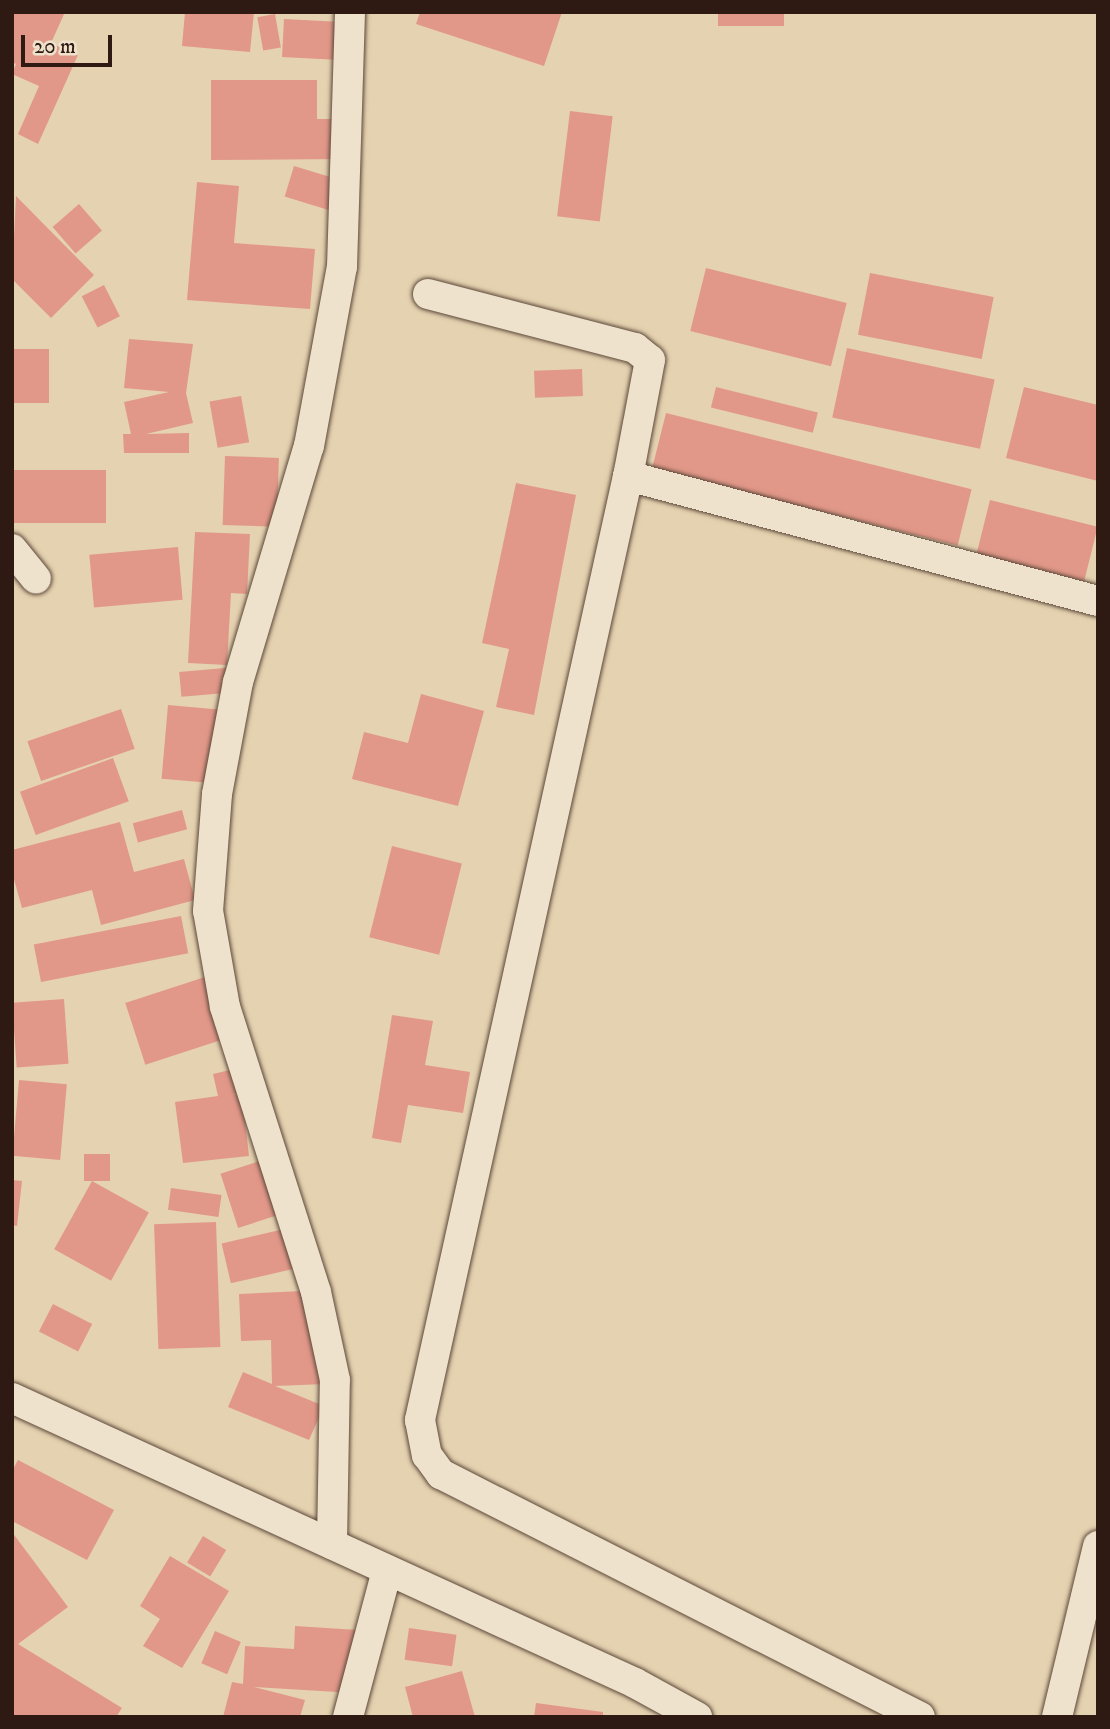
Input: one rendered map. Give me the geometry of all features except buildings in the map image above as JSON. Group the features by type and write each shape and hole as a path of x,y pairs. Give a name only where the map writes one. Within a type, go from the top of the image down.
{"street":[{"path":"332,1544 335,1380 316,1292 225,1007 208,911 217,794 238,682 309,446 342,267 351,12"},
{"path":"428,294 635,348 650,360 628,476 420,1420 427,1455 441,1474 920,1717"},
{"path":"628,476 1098,601"},
{"path":"12,550 36,579"},
{"path":"12,1398 635,1683 697,1717"},
{"path":"1057,1717 1092,1595 1098,1546"},
{"path":"348,1717 387,1570"}]}
